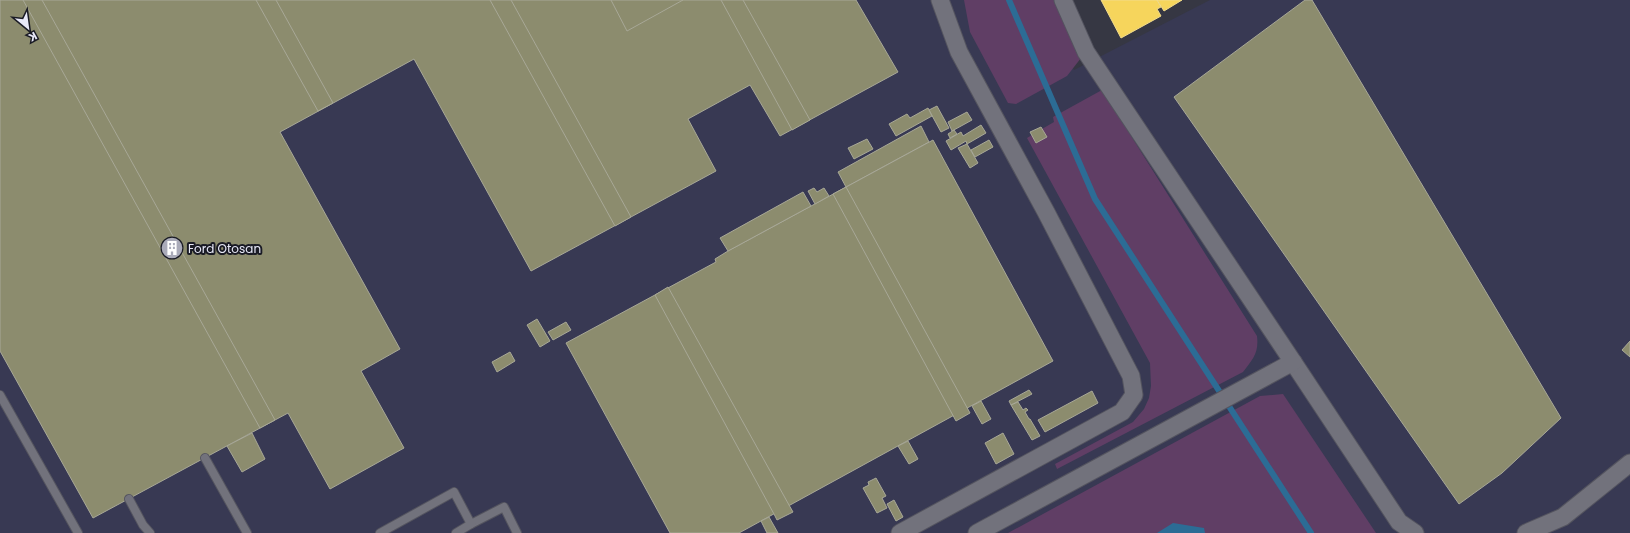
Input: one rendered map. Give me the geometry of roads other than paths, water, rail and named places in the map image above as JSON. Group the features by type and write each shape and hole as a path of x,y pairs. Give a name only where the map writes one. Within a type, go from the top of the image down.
{"street":[{"path":"900,533 1122,412 1134,395 1131,376 1046,212 959,52 940,0"},
{"path":"1063,0 1086,52 1294,362 1399,522 1415,533"},
{"path":"977,533 1294,362"},
{"path":"1526,533 1563,517 1630,463"}],"lane":[{"path":"0,395 78,533"},
{"path":"205,458 247,533"},
{"path":"380,533 454,492 471,524"},
{"path":"129,499 143,525 150,533"},
{"path":"456,533 504,507 517,533"}],"water":[{"path":"1173,523 1204,528 1205,533 1157,533"}],"waterway":[{"path":"1009,0 1095,199 1311,533"}],"place":[{"name":"Ford Otosan","path":"172,248"}]}
